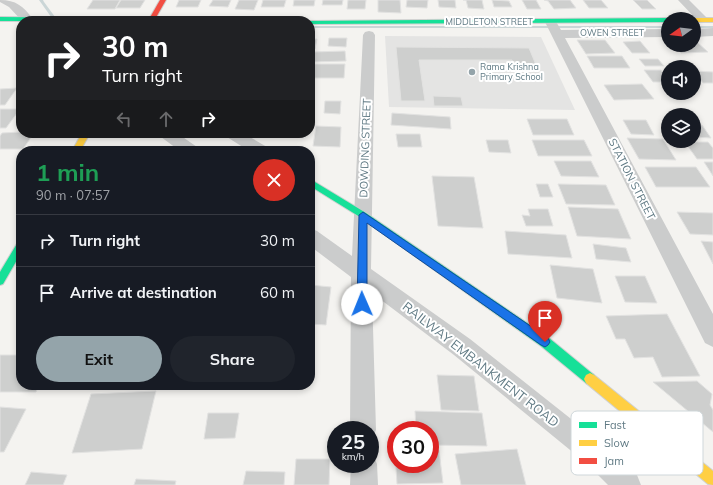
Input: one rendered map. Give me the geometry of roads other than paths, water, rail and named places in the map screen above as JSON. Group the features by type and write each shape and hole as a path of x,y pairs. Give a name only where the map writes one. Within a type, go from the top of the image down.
{"street":[{"path":"153,16 163,0"},
{"path":"683,0 703,20"},
{"path":"0,13 8,3 23,16"},
{"path":"0,19 16,19"},
{"name":"MIDDLETON STREET","path":"315,22 554,28 661,20"},
{"name":"OWEN STREET","path":"554,28 661,33"},
{"name":"STATION STREET","path":"554,28 713,336"},
{"path":"701,32 713,32"},
{"name":"DOWDING STREET","path":"363,421 361,273 369,35"},
{"path":"173,138 184,146"},
{"path":"240,138 253,146"},
{"path":"315,185 363,215 545,342 630,411"},
{"name":"RAILWAY EMBANKMENT ROAD","path":"315,240 474,357 571,435"},
{"path":"0,281 16,254"},
{"path":"703,471 713,479"},
{"path":"364,473 364,485"},
{"name":"RAILWAY EMBANKMENT ROAD","path":"617,475 627,485"}],"waterway":[{"path":"41,0 52,16"},
{"path":"315,27 661,27"},
{"path":"701,27 713,27"}],"place":[{"name":"Rama Krishna Primary School","path":"472,72"}]}
